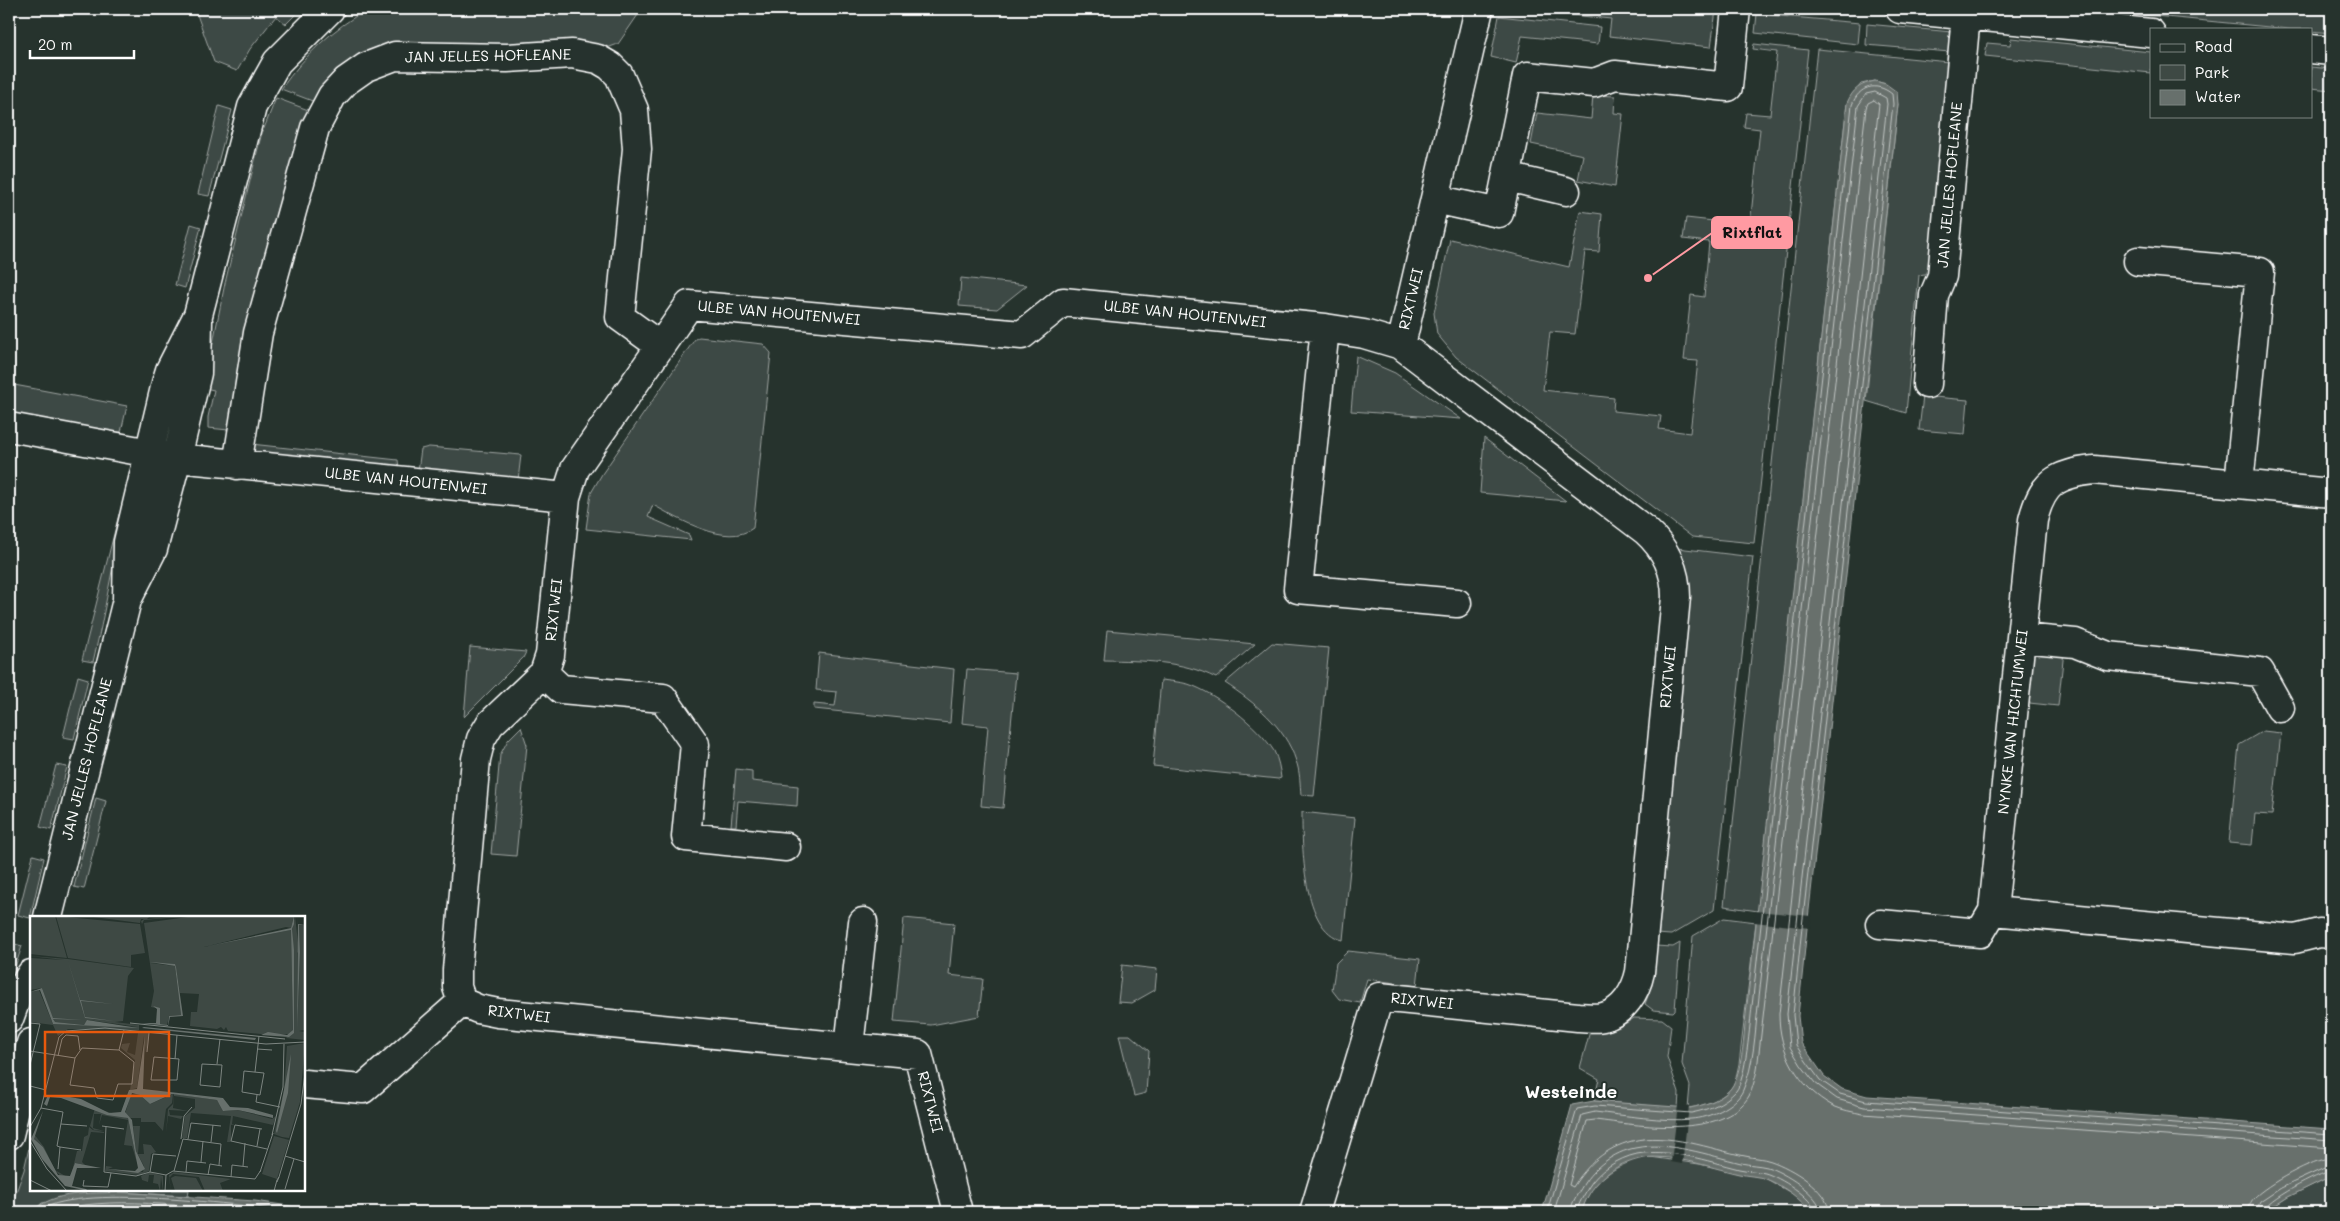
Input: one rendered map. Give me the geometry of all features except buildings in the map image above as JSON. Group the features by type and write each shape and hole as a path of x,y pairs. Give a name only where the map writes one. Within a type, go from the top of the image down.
{"street":[{"name":"JAN JELLES HOFLEANE","path":"48,916 127,600 128,542 170,370 198,315 252,107 277,62 330,9"},
{"name":"RIXTWEI","path":"1314,1212 1379,996 1578,1017 1604,1017 1621,1008 1633,992 1640,972 1676,597 1676,582 1671,567 1657,541 1646,531 1401,345 1479,9"},
{"path":"1435,199 1499,213 1527,76 1594,83 1615,75 1728,87 1736,9"},
{"path":"1900,9 2150,34"},
{"name":"JAN JELLES HOFLEANE","path":"1927,384 1934,296 1942,276 1966,15"},
{"path":"2312,50 2331,52"},
{"name":"JAN JELLES HOFLEANE","path":"237,465 258,332 315,128 332,96 346,81 366,67 394,56 507,58 578,55 598,59 619,75 634,110 637,149 620,318 660,346"},
{"path":"1506,177 1566,191"},
{"path":"2138,261 2260,272 2239,484"},
{"name":"ULBE VAN HOUTENWEI","path":"9,427 177,458 566,497 575,469 689,305 1022,335 1064,302 1325,328 1364,334 1401,345"},
{"name":"JAN JELLES HOFLEANE","path":"127,600 153,549 177,458 197,373 198,315"},
{"path":"1325,328 1298,589 1457,603"},
{"name":"NYNKE VAN HICHTUMWEI","path":"1993,911 2033,520 2038,499 2050,482 2071,472 2094,470 2331,493"},
{"name":"RIXTWEI","path":"544,673 550,655 566,497"},
{"path":"2022,638 2075,643 2108,656 2260,672 2280,708"},
{"path":"305,1084 362,1089 462,1002 457,987 457,970 476,759 481,740 490,724 544,673 561,688 663,698 695,744 686,837 786,847"},
{"path":"1880,924 1980,933 1993,911 2295,939 2319,933 2331,934"},
{"path":"849,1048 863,922"},
{"path":"9,1019 17,997 30,976"},
{"name":"RIXTWEI","path":"462,1002 478,1009 498,1013 918,1054 958,1212"},
{"path":"11,1117 30,1047"}],"green space":[{"path":"195,9 301,9 286,24 276,16 250,49 237,71 214,62"},
{"path":"368,9 642,9 618,44 607,48 587,43 508,47 393,45 315,102 281,89 320,44 343,25"},
{"path":"1512,9 1716,10 1711,47 1609,36 1611,19"},
{"path":"2082,9 2331,9 2331,33 2312,31 2312,28 2280,28"},
{"path":"1757,14 1860,23 1858,44 1755,33"},
{"path":"1499,16 1600,27 1598,44 1522,36 1516,63 1491,57"},
{"path":"1867,24 1952,32 1950,52 1866,45"},
{"path":"2011,38 2150,52 2150,73 1985,56 1987,43 2010,45"},
{"path":"1754,44 1808,50 1754,543 1692,537 1456,357 1437,334 1434,313 1450,239 1569,267 1580,211 1602,214 1599,252 1585,251 1575,334 1550,332 1543,390 1614,398 1613,411 1661,416 1659,429 1690,433 1698,361 1684,360 1691,295 1704,297 1709,242 1683,239 1686,218 1750,225 1760,129 1744,127 1746,113 1770,115 1777,52 1753,49"},
{"path":"1817,49 1949,62 1930,273 1919,275 1906,413 1866,401 1898,104 1886,84 1875,81 1861,84 1847,103 1758,911 1724,906"},
{"path":"2312,67 2331,69 2331,90 2312,88"},
{"path":"1593,95 1615,96 1614,113 1623,114 1615,187 1578,180 1583,155 1531,144 1537,113 1591,119"},
{"path":"276,98 311,111 229,430 208,428 208,417 214,390 204,388 225,283 261,136"},
{"path":"219,106 232,110 209,196 198,194"},
{"path":"191,224 201,227 185,288 175,285"},
{"path":"961,278 1027,285 997,309 959,306"},
{"path":"699,337 763,344 771,353 753,528 742,533 730,535 717,533 689,524 653,505 648,517 689,535 691,540 586,529 591,493 602,474 695,339"},
{"path":"1356,356 1395,373 1461,419 1351,411"},
{"path":"9,384 127,406 121,432 108,432 9,413"},
{"path":"1923,396 1968,400 1965,434 1919,430"},
{"path":"1484,438 1566,501 1480,493"},
{"path":"251,444 398,460 399,469 252,453"},
{"path":"429,447 521,455 518,480 418,471 421,449"},
{"path":"119,514 124,515 93,662 82,660"},
{"path":"1677,548 1753,557 1714,910 1671,935 1656,934 1689,584 1687,572"},
{"path":"1107,630 1255,644 1216,678 1203,672 1175,665 1147,661 1104,660"},
{"path":"1272,643 1329,648 1314,796 1301,795 1296,761 1291,748 1276,726 1247,698 1225,683"},
{"path":"470,647 526,652 523,658 464,717"},
{"path":"2034,648 2064,651 2058,706 2029,703"},
{"path":"819,653 954,669 950,723 814,709 814,704 835,706 837,692 816,690"},
{"path":"967,669 1016,673 1003,808 981,806 988,726 962,723"},
{"path":"78,676 88,679 74,739 63,737"},
{"path":"1161,680 1185,683 1199,688 1236,711 1258,731 1274,751 1279,764 1281,778 1153,766"},
{"path":"521,727 527,745 516,856 491,854 500,755 508,740"},
{"path":"2263,731 2281,733 2272,815 2255,814 2252,845 2229,843 2239,745"},
{"path":"56,765 67,767 51,830 40,827"},
{"path":"736,769 752,771 752,781 798,786 797,806 738,801 736,826 731,826"},
{"path":"96,798 106,801 84,889 74,887"},
{"path":"1302,812 1355,818 1343,940 1329,933 1319,921 1312,904 1304,865"},
{"path":"33,855 44,858 30,918 18,915"},
{"path":"904,918 954,923 949,975 983,979 979,1016 931,1025 894,1022"},
{"path":"1724,918 1756,922 1739,1064 1734,1082 1728,1092 1712,1102 1688,1108 1690,1086 1682,1064 1693,936"},
{"path":"11,943 22,946 9,986"},
{"path":"1680,943 1675,1010 1673,1012 1653,1010 1645,1004 1649,993 1655,946 1673,947"},
{"path":"1348,951 1420,959 1417,986 1367,979 1360,1003 1339,999 1332,990 1336,963"},
{"path":"1122,965 1157,969 1155,990 1132,1003 1118,1002"},
{"path":"1634,1018 1662,1019 1671,1026 1667,1057 1679,1093 1678,1108 1594,1101 1599,1079 1580,1068 1590,1031 1614,1028"},
{"path":"1119,1035 1130,1035 1149,1051 1146,1093 1134,1096"},
{"path":"30,1143 30,1191 189,1191 188,1196 119,1192 42,1203 32,1212 9,1212 24,1170"},
{"path":"1650,1157 1699,1164 1765,1178 1798,1197 1811,1212 1582,1212 1585,1201 1591,1191 1607,1174 1628,1163"},
{"path":"2331,1176 2331,1212 2265,1212 2288,1197"}],"water":[{"path":"1875,81 1886,84 1897,92 1898,104 1807,928 1798,1016 1801,1043 1824,1076 1842,1089 1867,1096 2331,1129 2331,1176 2288,1197 2265,1212 1811,1212 1791,1193 1766,1179 1688,1161 1649,1157 1628,1162 1610,1171 1589,1194 1582,1212 1542,1212 1572,1105 1594,1101 1690,1108 1720,1098 1730,1090 1737,1077 1743,1046 1847,103 1858,88"},
{"path":"119,1192 255,1201 330,1212 32,1212 51,1200 62,1197 85,1193"}],"pier":[{"path":"1755,911 1811,916 1810,928 1754,922"},
{"path":"1678,1105 1689,1106 1682,1164 1671,1162"}],"place":[{"name":"Rixtflat","path":"1648,278"}],"district":[{"name":"Westeinde","path":"1571,1092"}]}
